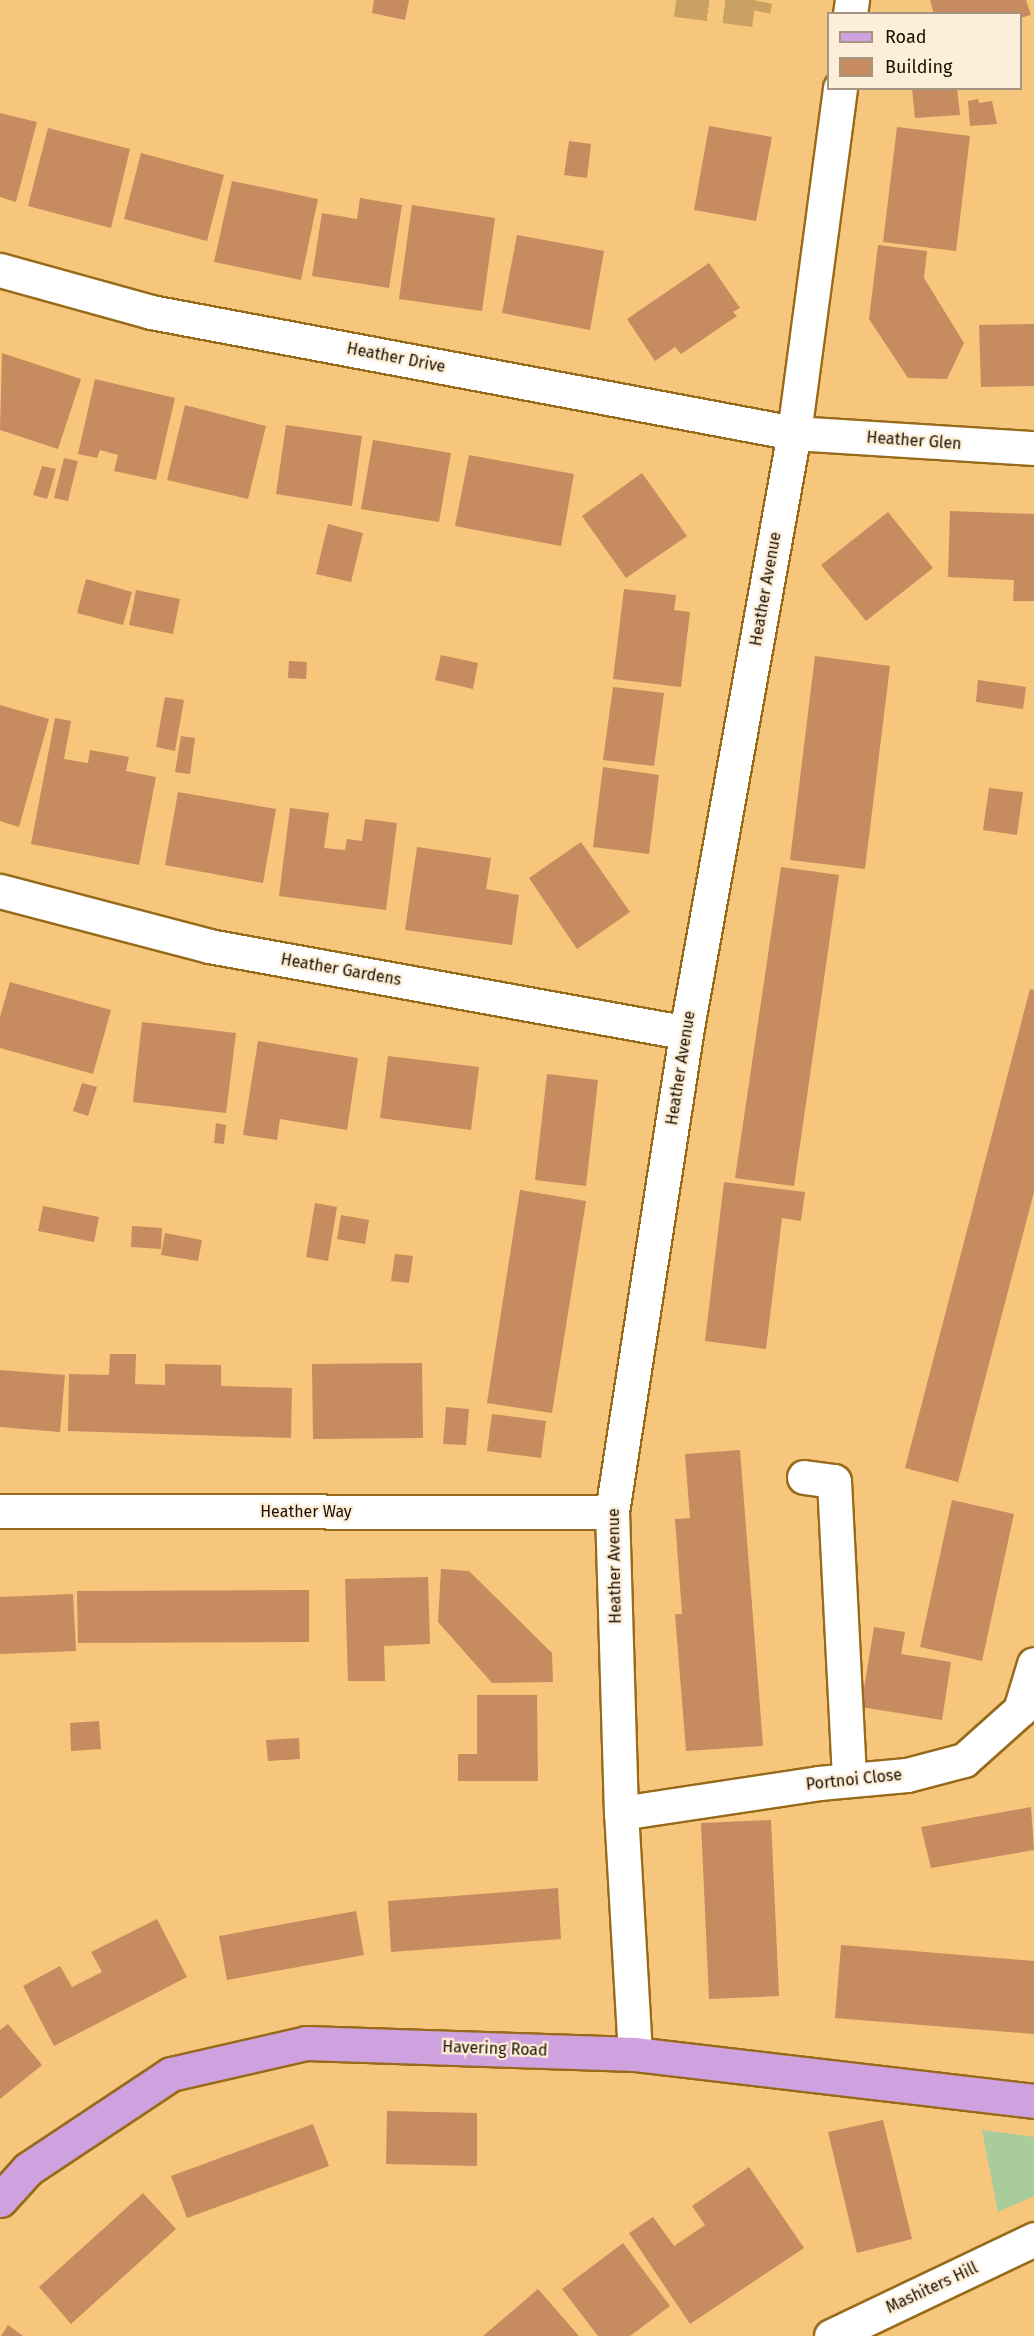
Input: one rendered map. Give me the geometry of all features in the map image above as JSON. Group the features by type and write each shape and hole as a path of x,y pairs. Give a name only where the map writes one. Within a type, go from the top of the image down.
{"main road":[{"name":"Havering Road","path":"0,2200 27,2169 171,2074 306,2043 635,2054 1034,2102"}],"street":[{"name":"Heather Avenue","path":"635,2054 621,1813 612,1512 686,1033 794,433 840,90"},
{"name":"Heather Drive","path":"0,270 151,312 794,433"},
{"name":"Heather Glen","path":"794,433 1034,448"},
{"name":"Heather Gardens","path":"0,891 209,946 686,1033"},
{"path":"804,1477 834,1481 849,1780"},
{"name":"Heather Way","path":"0,1511 612,1512"},
{"name":"Portnoi Close","path":"621,1813 849,1780 907,1775 964,1760 1025,1724 1020,1710 1034,1664"},
{"name":"Mashiters Hill","path":"831,2336 1034,2239"}],"green space":[{"path":"982,2130 1034,2137 1034,2196 998,2212"}],"building":[{"path":"374,0 409,0 405,20 372,13"},
{"path":"930,0 1026,0 1031,15 1022,17 1022,12 933,12"},
{"path":"912,90 957,90 960,115 915,118"},
{"path":"978,99 979,103 992,101 997,124 970,126 968,101"},
{"path":"0,113 37,122 16,202 0,197"},
{"path":"709,126 772,137 756,221 694,210"},
{"path":"897,127 970,136 956,251 883,242"},
{"path":"48,128 130,149 111,228 28,206"},
{"path":"569,141 591,144 587,178 564,175"},
{"path":"141,153 224,175 207,241 124,219"},
{"path":"232,181 318,199 301,280 214,262"},
{"path":"360,198 402,205 389,288 312,276 322,213 357,219"},
{"path":"412,205 495,218 482,311 399,299"},
{"path":"517,235 604,251 590,330 502,313"},
{"path":"878,245 927,251 924,278 964,343 947,379 908,378 869,319"},
{"path":"709,263 740,308 733,312 737,316 681,354 675,347 655,361 627,319"},
{"path":"1034,324 1034,386 981,387 979,325"},
{"path":"2,353 81,379 58,449 0,430"},
{"path":"95,379 175,398 156,480 114,471 118,455 100,450 97,458 78,454"},
{"path":"185,405 266,426 248,499 167,480"},
{"path":"286,425 362,436 352,506 276,494"},
{"path":"373,440 451,453 439,522 361,509"},
{"path":"469,455 574,474 561,546 455,526"},
{"path":"64,458 78,461 68,501 54,498"},
{"path":"42,466 56,469 47,499 33,495"},
{"path":"642,473 687,536 626,578 582,516"},
{"path":"950,511 1034,514 1034,601 1013,601 1014,580 948,577"},
{"path":"888,512 933,568 866,621 821,565"},
{"path":"328,524 363,533 351,582 316,574"},
{"path":"86,579 132,592 123,625 77,613"},
{"path":"624,589 676,595 674,610 690,612 681,687 613,679"},
{"path":"136,590 180,599 173,634 129,625"},
{"path":"441,655 478,663 473,689 435,680"},
{"path":"815,656 890,666 865,869 790,860"},
{"path":"289,661 307,662 306,679 288,678"},
{"path":"978,680 1026,687 1023,709 976,702"},
{"path":"613,687 664,693 654,766 603,760"},
{"path":"165,697 184,700 175,751 156,747"},
{"path":"0,705 49,719 19,827 0,821"},
{"path":"55,718 71,721 64,759 88,763 90,750 129,757 126,771 156,777 139,865 31,844"},
{"path":"181,736 195,738 190,774 175,772"},
{"path":"603,767 659,775 649,854 593,847"},
{"path":"989,788 1023,792 1017,835 983,830"},
{"path":"178,792 276,809 263,883 165,865"},
{"path":"290,808 329,813 324,848 345,850 347,839 362,841 365,819 397,823 386,910 279,896"},
{"path":"581,842 630,912 577,949 529,878"},
{"path":"417,847 491,858 486,889 519,895 512,945 405,930"},
{"path":"781,867 839,875 794,1186 735,1178"},
{"path":"10,982 111,1010 93,1074 0,1048 0,1017"},
{"path":"1030,989 1034,990 1034,1192 958,1482 905,1468"},
{"path":"142,1022 236,1033 226,1113 133,1102"},
{"path":"258,1041 358,1058 347,1130 280,1119 277,1140 243,1135"},
{"path":"388,1056 479,1067 471,1130 380,1118"},
{"path":"547,1074 598,1080 586,1186 535,1180"},
{"path":"82,1083 97,1087 88,1116 73,1111"},
{"path":"216,1123 226,1125 224,1144 214,1143"},
{"path":"724,1182 805,1192 801,1221 782,1218 766,1349 705,1341"},
{"path":"520,1190 586,1201 552,1413 487,1403"},
{"path":"315,1203 337,1207 328,1261 306,1257"},
{"path":"43,1206 99,1217 94,1242 38,1231"},
{"path":"341,1215 369,1220 365,1244 337,1239"},
{"path":"132,1226 162,1228 161,1249 131,1247"},
{"path":"165,1233 202,1240 198,1261 161,1255"},
{"path":"395,1254 413,1256 409,1283 391,1281"},
{"path":"110,1354 136,1354 135,1384 165,1385 165,1364 221,1365 221,1386 292,1388 291,1438 68,1431 69,1374 109,1375"},
{"path":"422,1363 423,1438 313,1439 312,1364"},
{"path":"0,1370 65,1375 60,1432 0,1427"},
{"path":"446,1407 469,1409 466,1445 443,1444"},
{"path":"492,1414 546,1421 541,1458 487,1451"},
{"path":"740,1450 763,1746 686,1751 675,1614 682,1614 675,1519 690,1518 685,1454"},
{"path":"952,1500 1014,1514 982,1661 920,1647"},
{"path":"441,1569 469,1571 552,1653 553,1682 492,1683 438,1622"},
{"path":"428,1577 430,1644 384,1646 385,1681 348,1681 345,1579"},
{"path":"309,1590 309,1642 78,1643 77,1591"},
{"path":"73,1594 76,1651 0,1654 0,1597"},
{"path":"874,1627 905,1632 901,1654 951,1662 942,1720 861,1707"},
{"path":"477,1695 537,1695 538,1781 458,1781 458,1754 477,1754"},
{"path":"99,1721 101,1749 71,1751 70,1723"},
{"path":"299,1738 300,1759 268,1761 266,1740"},
{"path":"1031,1807 1034,1850 931,1868 921,1827"},
{"path":"771,1820 779,1996 709,1999 701,1823"},
{"path":"558,1888 561,1939 391,1952 388,1901"},
{"path":"356,1911 364,1955 227,1980 219,1936"},
{"path":"157,1919 187,1977 54,2046 23,1986 60,1966 72,1987 102,1972 91,1952"},
{"path":"841,1945 1034,1961 1034,2034 835,2018"},
{"path":"8,2024 42,2065 0,2099 0,2030"},
{"path":"387,2111 477,2113 477,2166 386,2164"},
{"path":"883,2120 912,2239 857,2253 828,2132"},
{"path":"313,2124 329,2166 187,2218 171,2176"},
{"path":"749,2167 804,2248 690,2324 629,2233 653,2217 674,2246 705,2225 692,2206"},
{"path":"143,2193 176,2229 71,2324 39,2287"},
{"path":"623,2243 670,2306 630,2336 598,2336 562,2289"},
{"path":"538,2289 579,2336 483,2336"},
{"path":"8,2325 23,2336 1,2336"}],"tunnel":[{"path":"676,0 754,10 756,0"}]}
